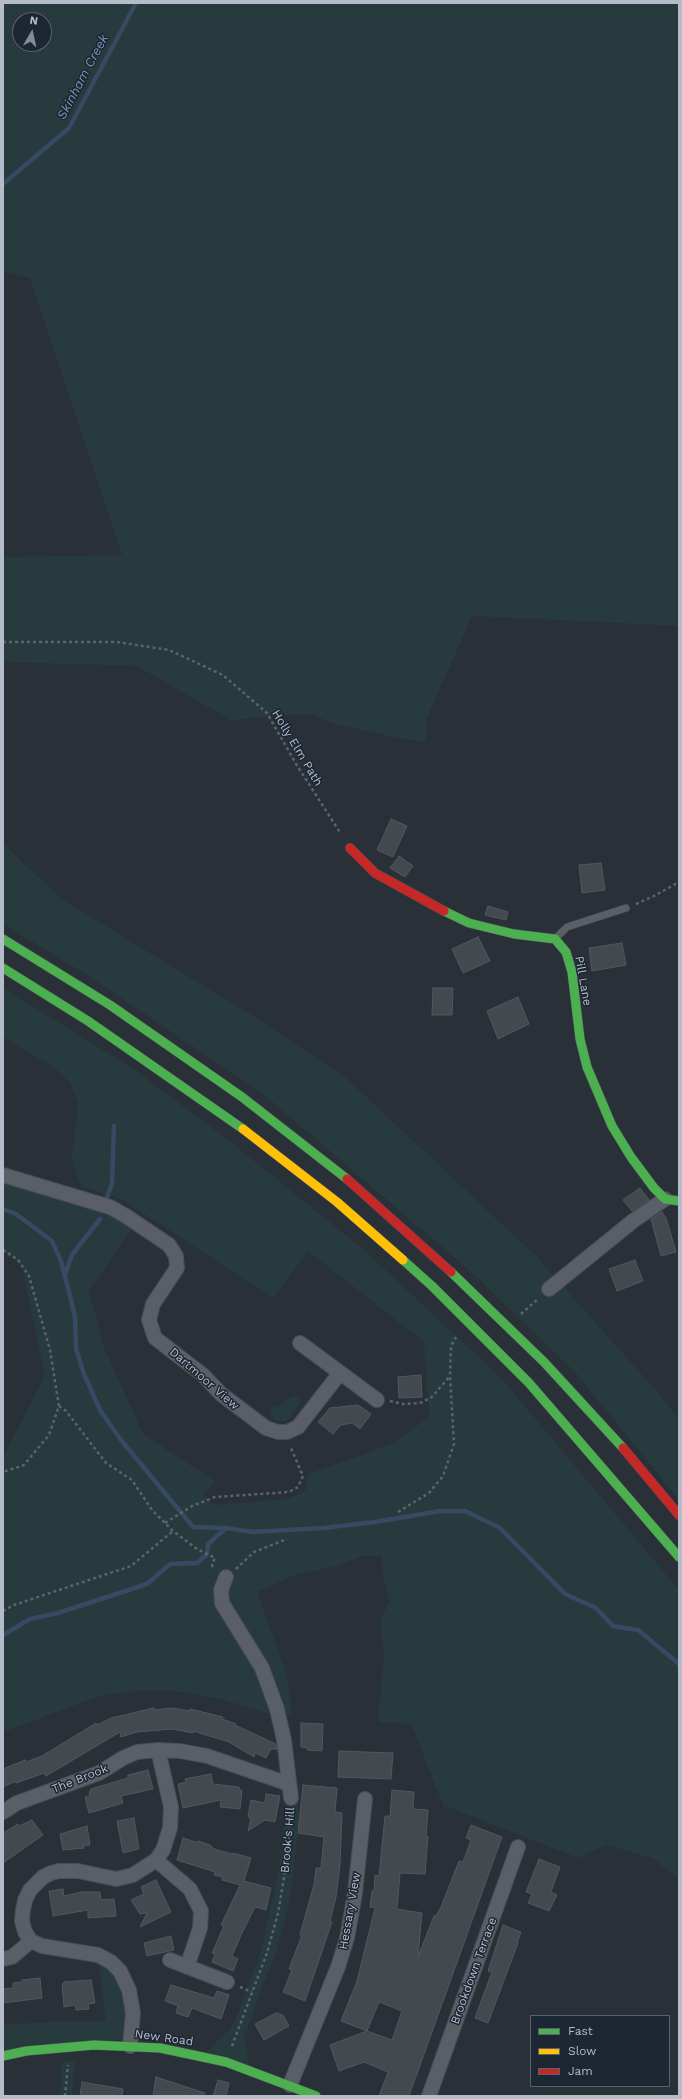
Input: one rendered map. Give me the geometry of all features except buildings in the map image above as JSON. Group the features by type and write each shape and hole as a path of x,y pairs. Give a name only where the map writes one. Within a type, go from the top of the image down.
{"main road":[{"path":"350,848 376,873 428,904 469,923 514,934 555,939"},
{"path":"3,939 110,1005 242,1097 344,1177 449,1270 544,1362 641,1468 679,1514"},
{"name":"Pill Lane","path":"555,939 566,952 572,972 580,1039 590,1074 612,1126 623,1145 665,1199"},
{"path":"3,968 88,1021 224,1114 343,1207 432,1286 529,1383 624,1490 679,1557"},
{"path":"665,1199 679,1201"},
{"name":"New Road","path":"3,2056 69,2046 130,2046 187,2053 226,2062 316,2096"}],"street":[{"name":"Dartmoor View","path":"3,1175 110,1207 131,1219 169,1245 176,1256 177,1268 153,1304 149,1320 155,1338 203,1375 221,1394 249,1417 266,1428 278,1432 288,1432"},
{"path":"549,1289 633,1221 665,1199"},
{"path":"300,1343 377,1400"},
{"path":"288,1432 298,1427 340,1372"},
{"path":"226,1577 220,1590 222,1603 262,1668 279,1716 284,1740 290,1791"},
{"path":"130,2046 133,2013 129,1990 120,1971 111,1962 98,1955 42,1946 31,1941 25,1932 22,1921 25,1900 30,1890 44,1877 59,1871 78,1871 116,1879 133,1875 156,1860 163,1850 170,1828 170,1807 158,1750"},
{"name":"The Brook","path":"3,1812 17,1803 99,1773 123,1758 137,1752 158,1750 180,1751 207,1756 290,1791"},
{"name":"Hessary View","path":"290,2085 338,1967 347,1938 355,1893 364,1799"},
{"name":"Brookdown Terrace","path":"429,2096 518,1847"},
{"path":"156,1860 190,1889 197,1900 201,1911 200,1928 187,1967"},
{"path":"3,1959 12,1957 31,1941"},
{"path":"170,1960 227,1982"}],"lane":[{"path":"555,939 566,927 626,908"}],"path":[{"name":"Holly Elm Path","path":"3,642 124,643 168,650 223,675 267,713 296,764 350,848"},
{"path":"626,908 654,896 679,882"},
{"path":"3,1250 18,1260 29,1276 50,1350 59,1406 49,1435 24,1465 3,1472"},
{"path":"518,1317 549,1289"},
{"path":"398,1512 429,1493 443,1476 454,1444 450,1376 451,1346 458,1333"},
{"path":"377,1400 403,1404 420,1403 432,1397 450,1376"},
{"path":"59,1406 66,1411 106,1463 132,1480 152,1510 173,1532 197,1549 215,1558"},
{"path":"165,1523 192,1506 215,1497 289,1492 298,1487 303,1476 300,1465 292,1452 288,1432"},
{"path":"3,1612 14,1605 131,1566 173,1532"},
{"path":"226,1577 254,1552 287,1538"},
{"name":"Brook's Hill","path":"226,2062 268,1953 278,1913 288,1854 290,1791"},
{"path":"65,2096 69,2046"}],"green space":[{"path":"3,3 679,3 679,626 472,616 426,720 426,742 398,738 339,725 312,715 286,715 231,720 137,666 3,662 3,557 122,555 30,278 3,271"},
{"path":"3,843 60,898 261,1021 344,1076 537,1257 661,1396 679,1420 679,1500 576,1373 469,1270 262,1093 87,975 3,924"},
{"path":"3,988 132,1068 223,1136 362,1248 503,1380 679,1590 679,1879 652,1858 606,1845 578,1858 443,1805 411,1724 378,1722 384,1655 380,1620 390,1601 385,1586 381,1556 364,1556 337,1566 297,1574 257,1592 286,1672 292,1714 266,1713 221,1699 183,1692 147,1690 103,1695 3,1732 3,1457 45,1375 21,1265 3,1251 3,1175 136,1222 89,1291 105,1350 143,1434 216,1482 202,1495 214,1505 288,1499 305,1491 308,1474 392,1444 429,1417 424,1342 308,1251 273,1298 123,1200 81,1186 72,1159 78,1103 70,1083 55,1068 3,1037"},
{"path":"293,1396 300,1399 300,1403 288,1420 284,1422 274,1420 270,1413 271,1407 280,1405"},
{"path":"286,1796 297,1798 298,1800 298,1826 293,1877 286,1918 275,1955 244,2036 250,2070 202,2056 228,2031 235,2021 262,1948 282,1853"},
{"path":"98,1955 120,1971 131,2038 3,2056 3,2025 45,2022 106,2021"},
{"path":"75,2061 72,2096 60,2096 62,2062"}],"waterway":[{"name":"Skinham Creek","path":"3,184 69,128 136,3"},
{"path":"107,1197 112,1184 114,1126"},
{"path":"3,1209 16,1214 52,1241 61,1261 75,1317 76,1349 84,1374 100,1410 121,1440 193,1527 226,1528"},
{"path":"65,1274 72,1255 100,1219"},
{"path":"3,1635 30,1619 58,1613 147,1584 170,1564 197,1563 207,1554 208,1544 226,1528 253,1532 323,1528 375,1522 440,1511 465,1511 500,1528 565,1594 596,1608 613,1626 638,1630 679,1664"}],"traffic: fast":[{"path":"444,911 469,923 514,934 555,939 566,952 572,972 580,1039 587,1067 612,1126 631,1157 654,1188 665,1199 679,1201"},
{"path":"3,939 110,1005 242,1097 347,1179"},
{"path":"3,968 88,1021 243,1129"},
{"path":"403,1260 432,1286 529,1383 679,1557"},
{"path":"451,1272 544,1362 623,1448"},
{"path":"3,2056 26,2051 94,2045 160,2048 226,2062 316,2096"}],"traffic: slow":[{"path":"243,1129 337,1202 403,1260"}],"traffic: jam":[{"path":"350,848 375,873 444,911"},
{"path":"347,1179 451,1272"},
{"path":"623,1448 679,1515"}]}
